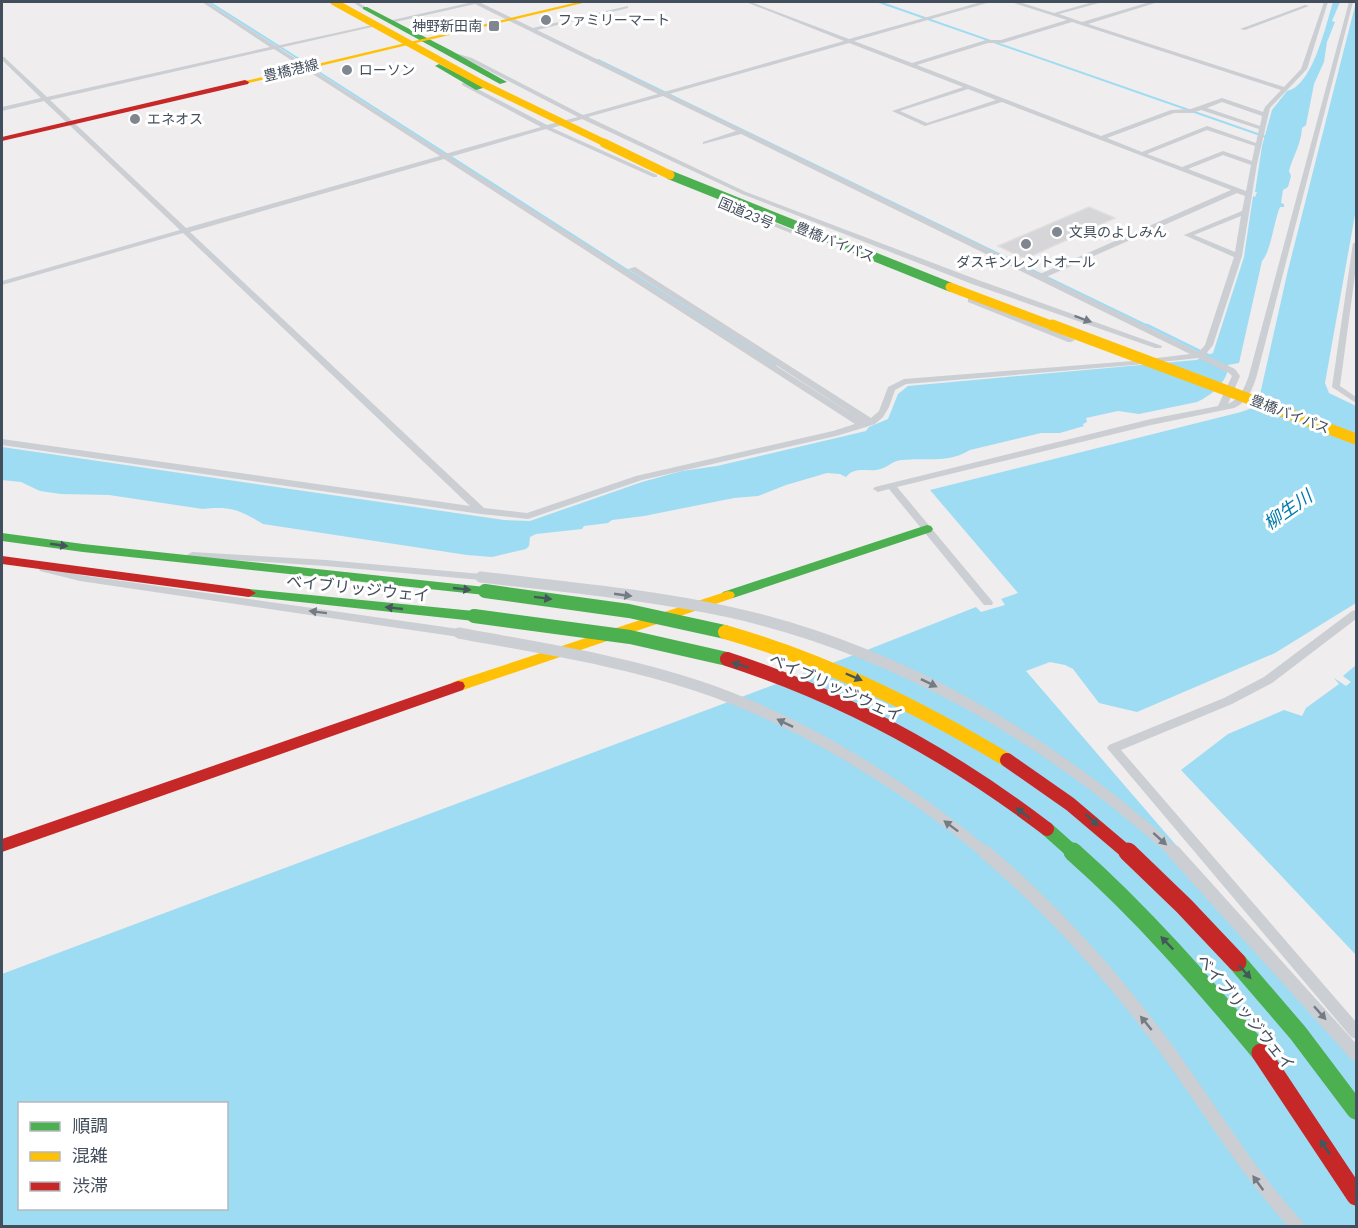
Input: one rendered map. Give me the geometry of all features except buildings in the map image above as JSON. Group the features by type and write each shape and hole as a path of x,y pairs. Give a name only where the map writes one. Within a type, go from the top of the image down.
{"main road":[{"name":"豊橋バイパス","path":"334,2 483,84 654,169 855,250 1356,439"},
{"name":"豊橋港線","path":"507,17 561,2"},
{"name":"豊橋港線","path":"66,120 507,17 584,2"},
{"path":"360,5 646,155"},
{"name":"豊橋バイパス","path":"346,7 510,91 646,155 850,241 1356,430"},
{"path":"400,42 479,88 573,136 654,169"},
{"path":"2,133 66,120"},
{"path":"2,139 66,120"},
{"path":"2,846 463,684 927,529"},
{"name":"ベイブリッジウェイ","path":"2,537 485,591 616,609 688,623 760,642 859,678 968,734 1028,773 1086,815 1143,864 1197,917 1284,1017 1356,1110"},
{"name":"ベイブリッジウェイ","path":"2,560 305,600 474,616 588,630 665,644 782,678 846,706 909,738 986,785 1100,875 1215,995 1275,1072 1356,1196"}],"street":[{"path":"326,2 346,7 360,5"},
{"path":"391,21 476,2 535,29 740,132 1168,340 1203,353 1232,371 1236,376 1222,406"},
{"path":"748,2 1249,195"},
{"path":"2,283 985,2"},
{"path":"1016,2 1284,89"},
{"path":"1028,6 1042,2"},
{"path":"1055,14 1097,2"},
{"path":"1127,2 1140,6"},
{"path":"1084,24 1153,2"},
{"path":"1292,2 1322,11"},
{"path":"1203,353 1238,256 1259,136 1267,108 1304,69 1326,2"},
{"path":"879,489 1234,405 1245,395 1259,353 1351,2"},
{"path":"210,3 602,254 707,326 795,373 867,423"},
{"path":"1243,29 1306,6"},
{"path":"346,7 370,26 400,42"},
{"path":"535,29 626,7"},
{"path":"911,65 988,41 1001,42 1072,20"},
{"path":"2,108 370,26"},
{"path":"450,52 470,59 583,117 728,186 920,261 1158,346"},
{"path":"2,58 481,511"},
{"name":"国道23号","path":"439,66 444,73 545,127 706,196 1133,363"},
{"path":"968,87 895,111 927,125 1001,100"},
{"path":"1101,138 1173,111 1191,111 1222,100 1265,115"},
{"path":"1202,108 1259,136"},
{"path":"1141,154 1207,128 1259,136"},
{"path":"705,143 740,132"},
{"path":"1181,170 1223,153 1254,164"},
{"path":"706,196 728,186"},
{"path":"1040,277 1235,191"},
{"path":"1238,256 1188,235 1244,213"},
{"path":"1356,245 1336,387 1356,400"},
{"path":"901,273 920,261"},
{"path":"622,267 716,323 786,377 867,423"},
{"path":"707,326 716,323"},
{"path":"1133,363 1168,340"},
{"path":"2,442 528,516 639,478 836,433 867,423 882,414 891,389 904,382 1133,363 1203,353"},
{"path":"786,377 795,373"},
{"path":"890,485 988,603"},
{"path":"128,551 326,563 481,577 644,598 762,620 833,642 895,666 974,705 1037,744 1125,808 1177,855 1356,1054"},
{"path":"18,563 80,578 459,633 646,671 730,698 861,762 975,844 1068,930 1147,1024 1262,1189 1297,1227"},
{"path":"1356,614 1268,680 1228,701 1113,748 1356,1032"}],"water":[{"path":"1333,2 1340,2 1332,21 1335,22 1327,42 1324,62 1314,84 1306,125 1302,128 1299,145 1289,171 1291,176 1288,187 1283,190 1281,203 1284,207 1280,207 1268,250 1262,261 1239,363 1228,365 1226,377 1218,387 1197,402 1139,414 1118,411 1086,418 1087,422 1083,424 1084,426 1060,433 1041,433 970,450 953,457 898,460 880,469 856,471 846,477 827,473 758,496 734,498 612,520 608,523 584,526 582,529 536,534 530,537 529,546 526,549 492,557 263,524 241,512 228,509 203,509 109,495 61,494 40,491 21,482 2,480 2,447 504,520 530,521 642,482 682,471 717,466 866,431 869,427 888,419 898,394 908,386 1196,360 1213,353 1244,257 1253,196 1255,197 1257,192 1255,192 1262,146 1272,110 1287,91 1296,87 1304,78 1311,66"},
{"name":"柳生川","path":"1356,2 1356,209 1325,383 1329,393 1356,406 1356,603 1275,653 1137,712 1099,703 1073,669 1065,665 1050,662 1026,671 1356,1054 1356,1226 2,1226 2,974 867,650 976,607 981,612 1005,605 1001,599 1018,593 930,490 1241,412 1252,408 1259,399 1288,270"},
{"path":"1356,665 1356,955 1181,770 1228,734 1284,710 1302,716 1306,708 1339,684 1334,678 1346,686 1351,682 1343,676"}],"waterway":[{"path":"209,2 299,59"},
{"path":"879,2 1269,138"},
{"path":"598,60 1150,327"},
{"path":"314,69 716,327"},
{"path":"713,325 775,365"},
{"path":"1147,325 1212,357"}],"traffic: fast":[{"path":"365,8 450,52"},
{"path":"450,52 503,82"},
{"path":"439,66 479,88"},
{"path":"670,175 950,287"},
{"path":"728,595 927,529"},
{"path":"2,537 83,548 485,591"},
{"path":"485,591 629,611 725,632"},
{"path":"249,593 474,616"},
{"path":"474,616 630,637 727,659"},
{"path":"1047,829 1108,883 1194,972 1261,1053"},
{"path":"1237,962 1298,1033 1356,1110"}],"traffic: slow":[{"path":"334,2 483,84 670,175"},
{"path":"245,82 584,2"},
{"path":"950,287 1356,439"},
{"path":"458,686 728,595"},
{"path":"725,632 799,655 871,685 940,720 1007,760"}],"traffic: jam":[{"path":"2,139 245,82"},
{"path":"2,560 249,593"},
{"path":"727,659 812,689 895,729 974,776 1047,829"},
{"path":"2,846 458,686"},
{"path":"1007,760 1070,804 1129,853 1237,962"},
{"path":"1261,1053 1356,1196"}],"place":[{"name":"ファミリーマート","path":"546,20"},
{"name":"神野新田南","path":"494,26"},
{"name":"ローソン","path":"347,70"},
{"name":"エネオス","path":"135,119"},
{"name":"文具のよしみん","path":"1057,232"},
{"name":"ダスキンレントオール","path":"1026,244"}]}
